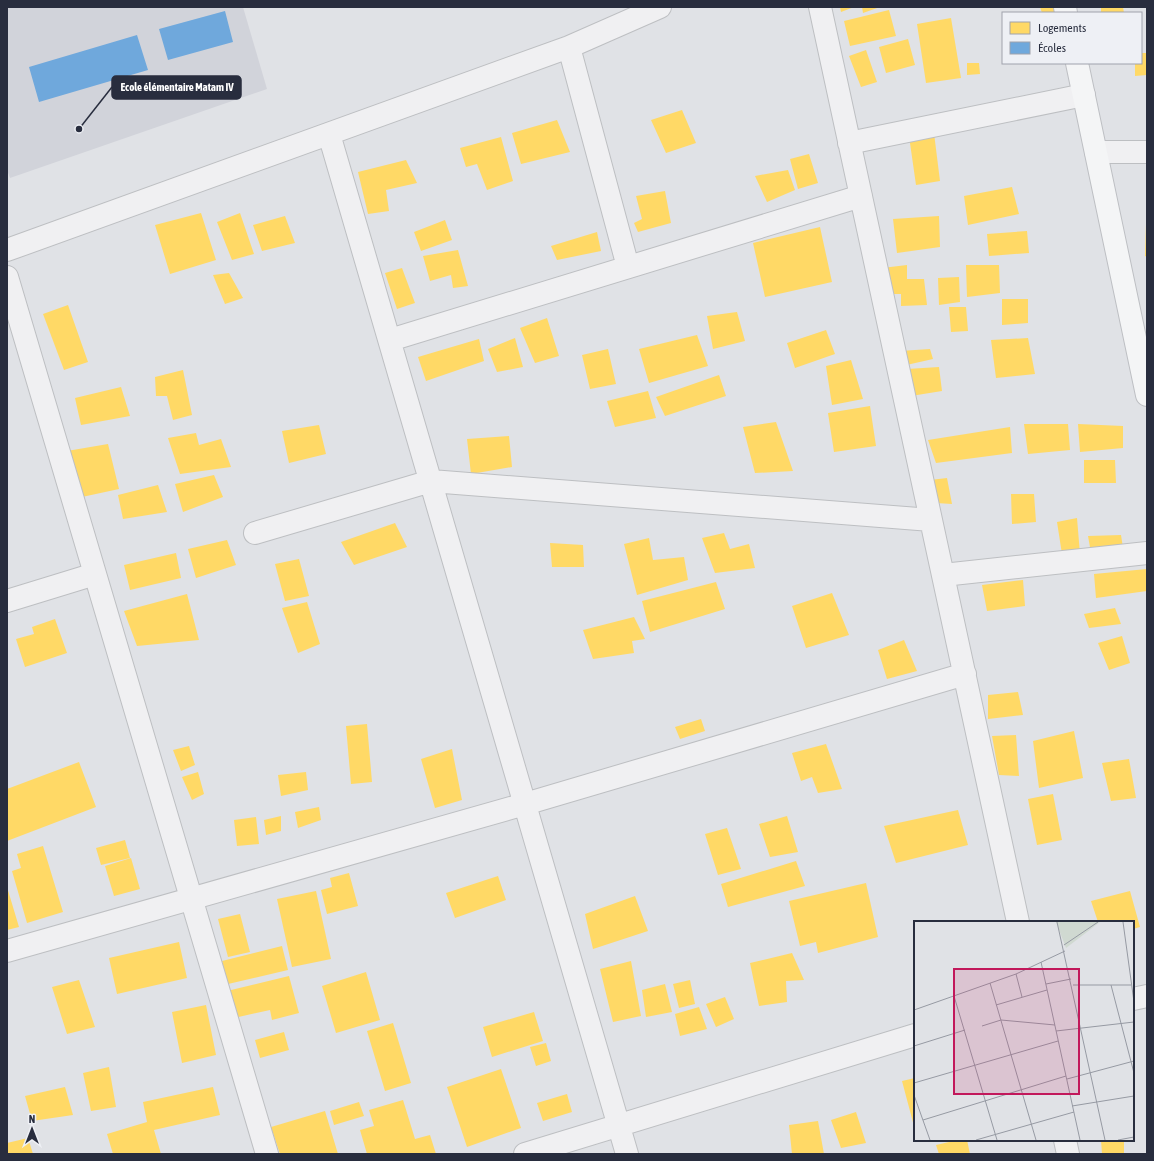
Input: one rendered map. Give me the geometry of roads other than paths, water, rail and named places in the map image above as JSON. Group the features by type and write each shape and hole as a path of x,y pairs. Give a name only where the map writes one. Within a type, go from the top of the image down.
{"main road":[{"path":"1077,64 1147,395"}],"street":[{"path":"7,250 569,47 660,7"},
{"path":"820,7 1018,921"},
{"path":"569,47 628,267"},
{"path":"849,143 1084,95"},
{"path":"329,134 627,1154"},
{"path":"1096,152 1147,152"},
{"path":"390,340 861,196"},
{"path":"7,277 267,1154"},
{"path":"255,533 431,481 931,520"},
{"path":"943,575 1147,553"},
{"path":"7,601 95,574"},
{"path":"7,951 525,804 965,674"},
{"path":"1134,999 1147,996"},
{"path":"526,1154 914,1035"},
{"path":"1065,1141 1068,1154"}],"place":[{"name":"Ecole élémentaire Matam IV","path":"79,129"}]}
